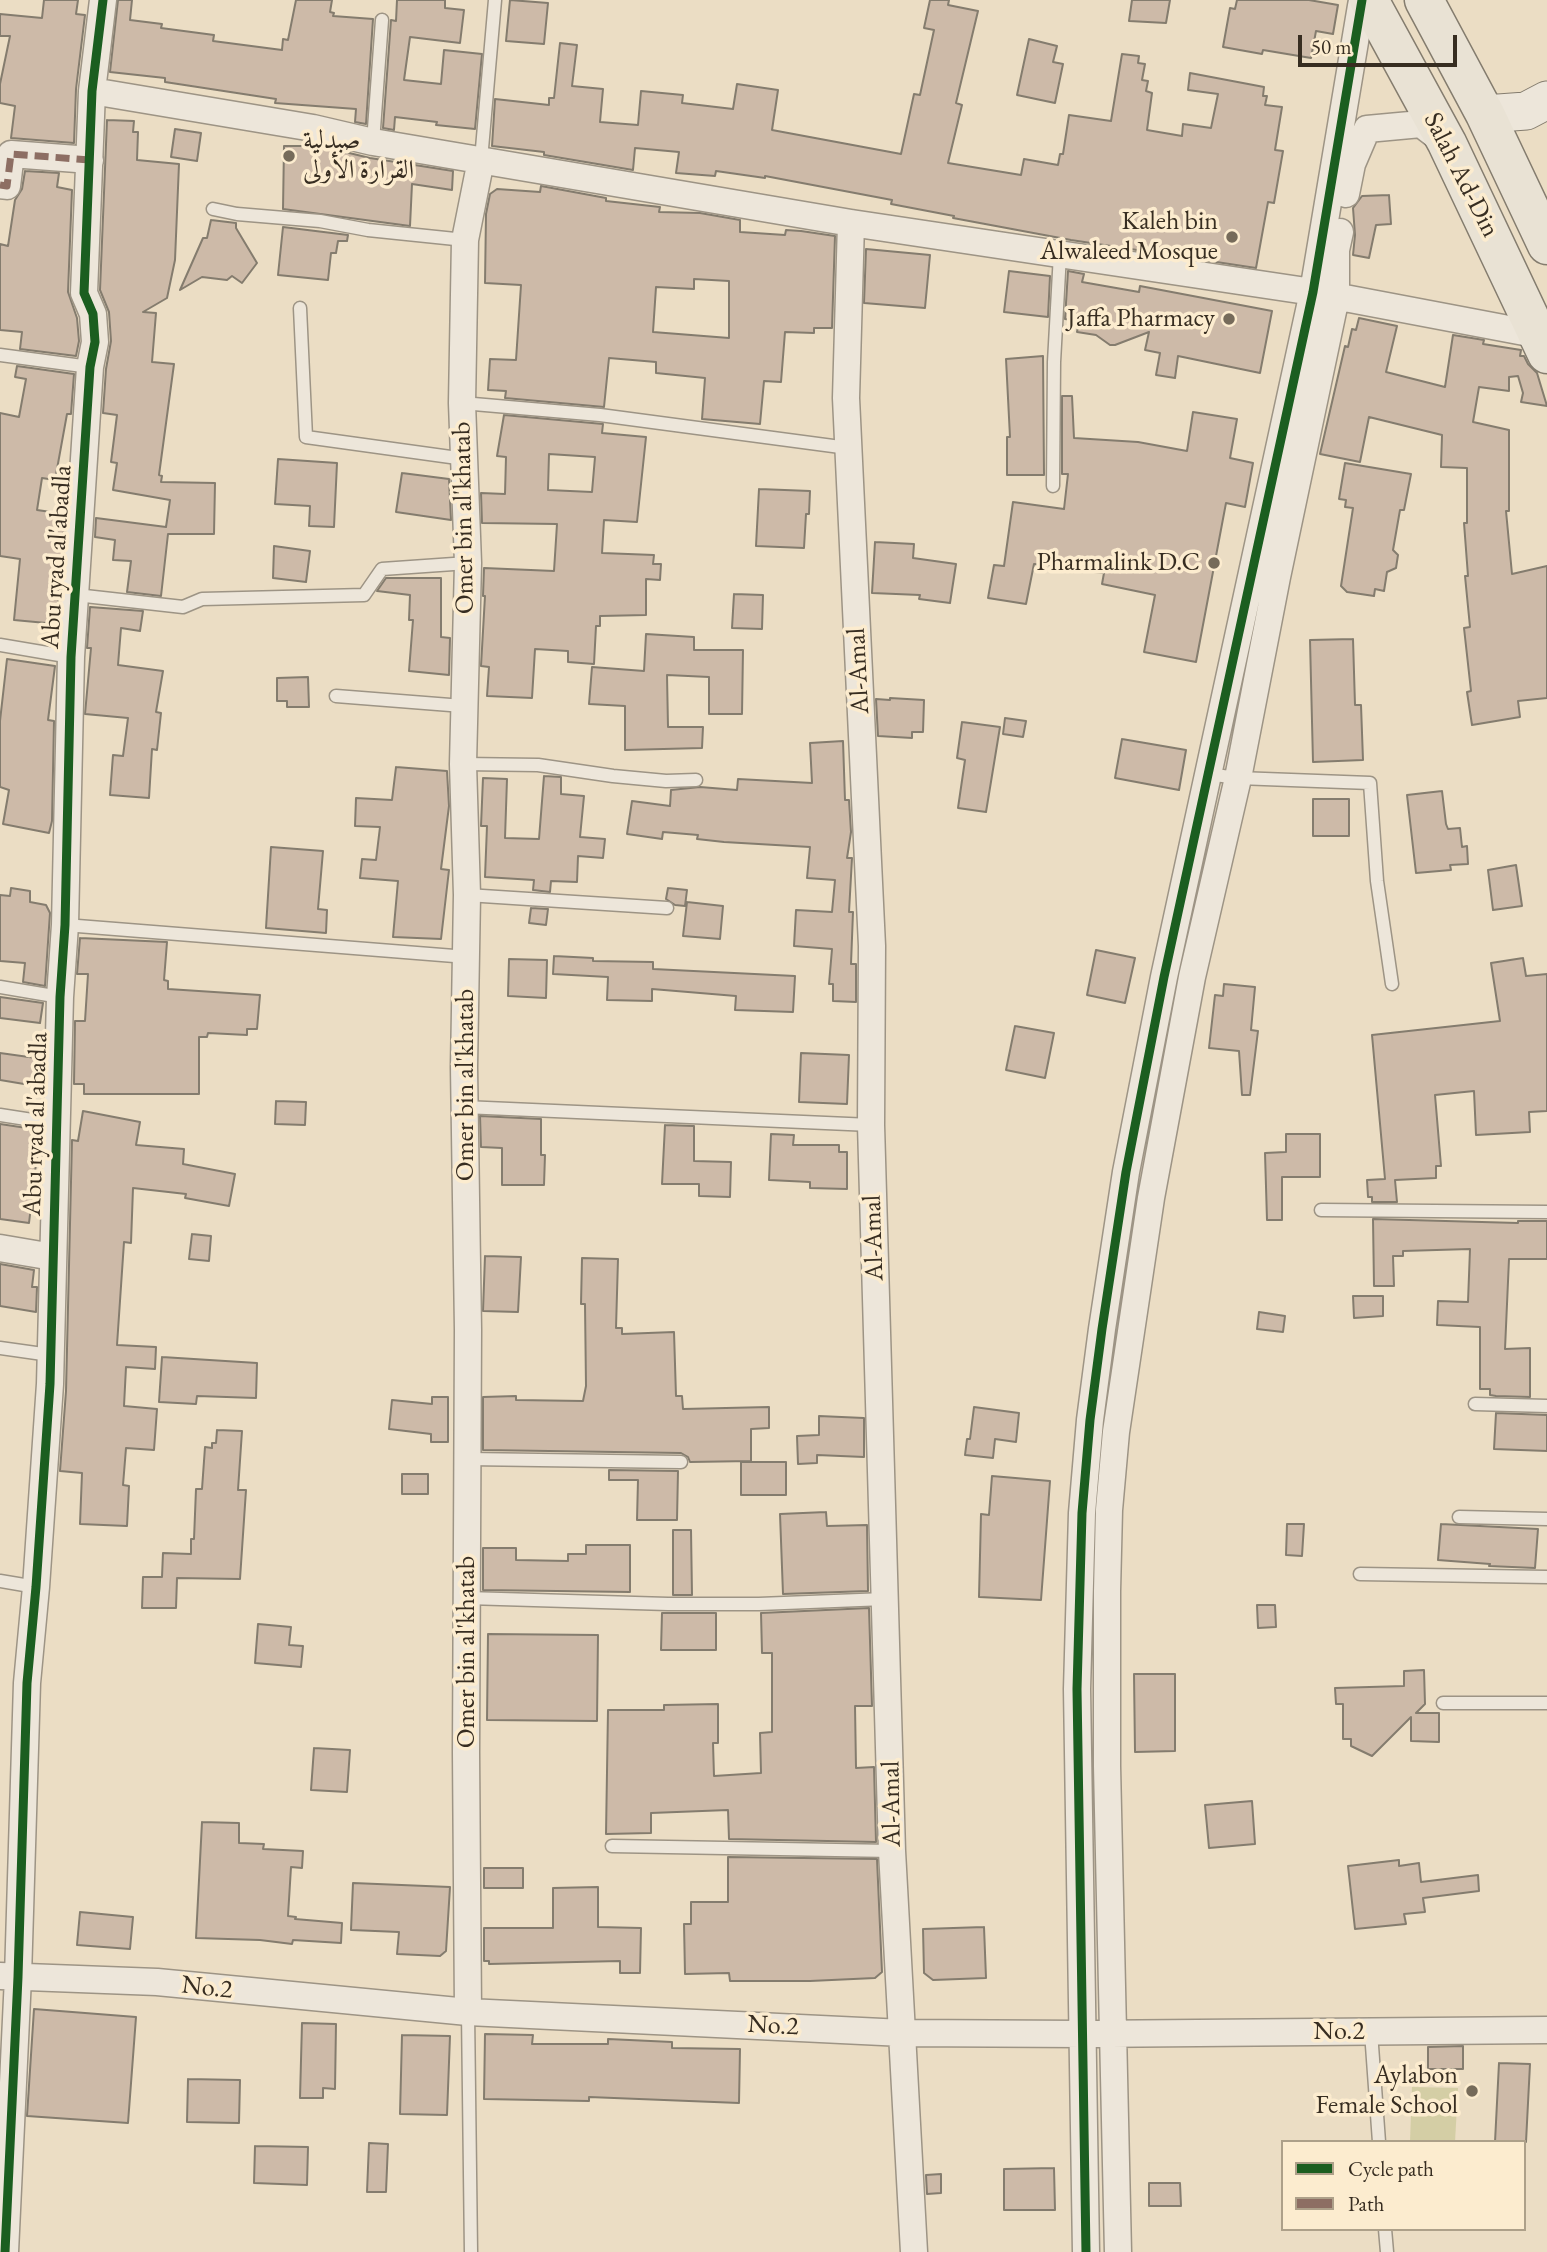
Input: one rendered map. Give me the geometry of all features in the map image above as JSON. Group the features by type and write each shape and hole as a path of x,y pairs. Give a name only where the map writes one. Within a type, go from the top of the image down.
{"highway":[{"name":"Salah Ad-Din","path":"1369,0 1447,143 1543,344"},
{"name":"Salah Ad-Din","path":"1424,0 1485,114 1547,245"}],"main road":[{"path":"1485,114 1525,111 1547,100"}],"street":[{"name":"Abu ryad al'abadla","path":"5,2252 9,1977 50,1355 71,657 90,367 95,342 93,314 84,293 92,91 103,0"},
{"path":"1118,2252 1107,1766 1109,1510 1116,1432 1152,1198 1192,977 1238,778 1275,590 1325,295 1362,0"},
{"path":"92,91 851,223 1325,295 1543,344"},
{"path":"1086,2252 1077,1689 1082,1513 1090,1420 1126,1172 1207,774 1336,250 1352,164 1367,129 1421,124 1447,143"},
{"path":"0,185 7,186 11,153 90,160"},
{"name":"Omer bin al'khatab","path":"468,2012 468,1459 464,1107 467,895 463,706 468,563 462,403 465,240 481,160"},
{"name":"Al-Amal","path":"851,223 846,398 872,946 871,1125 892,1851 914,2252"},
{"path":"0,1248 53,1257"},
{"name":"No.2","path":"9,1977 157,1982 468,2012 903,2033 1547,2030"}],"lane":[{"path":"481,160 495,0"},
{"path":"373,142 383,20"},
{"path":"213,209 465,240"},
{"path":"1053,485 1054,362 1059,254"},
{"path":"300,308 306,437 465,459"},
{"path":"0,355 90,367"},
{"path":"462,403 600,415 848,448"},
{"path":"76,595 183,607 202,599 364,595 382,569 468,563"},
{"path":"0,645 71,657"},
{"path":"335,696 463,706"},
{"path":"463,764 538,765 613,776 666,781 696,780"},
{"path":"1207,774 1238,778 1370,783 1377,881 1392,984"},
{"path":"467,895 667,908"},
{"path":"65,925 467,957"},
{"path":"0,987 60,997"},
{"path":"464,1107 871,1125"},
{"path":"0,1115 58,1125"},
{"path":"1321,1210 1547,1212"},
{"path":"0,1348 50,1355"},
{"path":"1475,1404 1547,1406"},
{"path":"468,1459 681,1462"},
{"path":"1459,1517 1547,1519"},
{"path":"1360,1574 1547,1577"},
{"path":"0,1580 36,1587"},
{"path":"467,1598 694,1604 885,1599"},
{"path":"1443,1703 1547,1703"},
{"path":"612,1846 892,1851"},
{"path":"468,2012 471,2252"},
{"path":"1371,2032 1379,2140"},
{"path":"1385,2231 1387,2252"}],"shaded area":[{"path":"1412,2087 1458,2088 1455,2140 1410,2140"}],"building":[{"path":"44,0 78,0 76,14 85,15 76,89 74,143 11,138 15,106 0,103 0,84 10,36 0,36 0,14 42,18"},
{"path":"118,0 132,0 130,20 162,24 161,28 214,35 213,41 282,50 283,39 288,40 296,0 332,0 330,12 334,13 333,16 373,19 366,124 355,122 356,109 275,103 276,99 165,82 165,78 110,72"},
{"path":"397,0 445,0 445,8 464,10 460,43 410,37 404,80 441,84 444,50 482,54 475,129 395,117 394,130 383,128 391,20 396,21"},
{"path":"510,0 548,3 544,44 506,41"},
{"path":"930,0 949,0 948,5 978,11 956,103 962,105 948,163 1021,175 1024,159 1058,165 1060,154 1063,154 1069,115 1111,121 1122,54 1139,56 1138,63 1145,64 1142,80 1148,81 1146,91 1152,93 1147,130 1182,136 1183,124 1211,128 1218,94 1188,90 1190,73 1264,87 1263,96 1267,96 1265,105 1282,107 1275,150 1283,151 1274,203 1268,202 1256,268 1071,240 953,218 954,216 891,204 892,200 765,176 716,171 715,176 676,173 679,152 635,148 633,170 544,155 544,152 492,146 495,99 549,105 549,98 554,98 560,43 577,45 572,86 603,89 600,122 638,125 641,91 683,95 682,103 733,109 737,84 778,90 772,130 901,154 914,94 920,95 934,30 924,28"},
{"path":"1132,0 1170,0 1166,23 1129,21"},
{"path":"1237,0 1309,0 1338,5 1333,34 1316,31 1311,58 1263,50 1262,54 1223,47 1230,8 1235,9"},
{"path":"1029,39 1057,46 1053,62 1063,64 1055,103 1017,95"},
{"path":"107,120 134,121 133,132 138,132 137,160 179,164 175,260 167,298 143,312 156,313 152,362 174,364 159,475 162,476 161,482 215,483 214,534 168,534 161,596 127,592 131,561 113,560 115,540 95,537 96,518 166,527 170,500 113,490 117,463 111,462 117,415 103,413 111,341 109,312 100,290"},
{"path":"175,129 201,133 197,161 171,157"},
{"path":"284,146 320,146 370,158 453,171 452,190 412,184 410,226 283,209"},
{"path":"25,171 59,173 57,187 72,190 68,292 77,318 79,341 76,356 20,349 22,332 0,330 0,244 8,246 15,200 22,189"},
{"path":"541,186 606,198 606,201 660,207 659,212 700,213 740,220 740,232 785,235 786,230 835,236 832,328 814,328 814,333 785,332 781,382 764,381 760,424 702,419 705,378 656,373 656,362 609,358 604,407 505,398 506,391 488,390 490,359 516,360 521,285 485,283 486,214 490,194 497,189 540,192","holes":["694,279 729,281 729,338 653,332 656,287 694,289"]},
{"path":"1389,195 1391,224 1376,225 1369,258 1353,255 1353,208 1362,196"},
{"path":"211,220 236,223 236,228 257,263 242,283 232,276 227,280 202,277 180,290 203,238 207,238"},
{"path":"283,227 348,235 347,241 338,241 336,253 331,253 328,280 278,275"},
{"path":"866,249 930,255 925,308 864,303"},
{"path":"1009,271 1050,276 1048,317 1004,312"},
{"path":"1068,271 1084,274 1082,282 1139,292 1140,286 1272,311 1260,373 1178,356 1175,378 1156,375 1160,353 1145,350 1149,332 1110,345 1096,335 1077,332 1079,321 1065,319"},
{"path":"1359,318 1397,326 1386,372 1445,387 1453,335 1484,340 1483,344 1521,350 1520,356 1524,356 1537,373 1547,406 1521,402 1523,393 1518,376 1509,377 1509,391 1479,387 1473,422 1509,430 1509,511 1506,511 1512,574 1547,566 1547,698 1518,701 1520,717 1472,725 1467,692 1471,691 1464,628 1470,627 1464,523 1467,523 1467,468 1441,467 1442,435 1369,417 1360,462 1320,454 1345,346 1348,347 1352,329 1356,330"},
{"path":"1043,356 1044,475 1007,475 1007,437 1010,437 1006,359"},
{"path":"17,366 74,374 71,414 67,414 55,480 42,478 37,510 65,514 57,624 14,620 20,559 0,556 0,413 19,417 26,379 15,377"},
{"path":"1062,396 1072,396 1074,438 1138,442 1187,451 1193,412 1237,419 1230,458 1253,463 1245,507 1226,503 1196,662 1144,652 1155,595 1102,584 1104,573 1073,570 1074,567 1034,564 1026,604 988,598 994,565 1004,566 1013,502 1064,509 1068,474 1062,474"},
{"path":"504,415 603,424 602,433 646,437 637,522 604,520 602,553 654,555 653,564 661,564 660,580 646,579 646,615 600,616 600,626 596,626 594,664 568,662 568,651 535,649 532,698 487,696 489,667 481,666 484,568 554,571 557,524 482,523 481,493 505,494 506,457 497,456","holes":["549,454 595,457 592,492 548,490"]},
{"path":"278,459 337,463 334,527 309,526 310,506 275,504"},
{"path":"1345,463 1411,474 1404,510 1400,510 1393,550 1398,555 1396,568 1387,572 1384,591 1375,589 1374,596 1347,592 1341,586 1353,508 1345,507 1346,500 1339,499"},
{"path":"402,473 449,479 451,520 396,512"},
{"path":"759,489 810,491 804,548 756,546"},
{"path":"875,542 914,544 913,558 956,564 950,603 919,599 920,595 872,593"},
{"path":"274,546 310,551 306,582 273,578"},
{"path":"386,578 441,578 441,637 450,638 449,675 409,671 413,620 409,620 410,595 377,591"},
{"path":"734,594 763,595 762,629 732,628"},
{"path":"90,607 143,611 140,631 121,628 118,665 163,671 156,712 161,713 157,750 152,749 149,798 110,795 113,755 123,756 128,718 85,714 91,648 87,648"},
{"path":"646,634 694,637 694,650 743,650 742,714 709,714 709,677 667,675 668,727 703,727 702,748 625,750 625,706 589,704 592,667 644,671"},
{"path":"1353,639 1355,705 1361,705 1363,760 1313,762 1310,640"},
{"path":"7,659 55,666 48,720 54,721 52,821 49,833 3,824 9,790 0,787 0,721"},
{"path":"308,677 309,707 287,707 287,701 277,701 277,678"},
{"path":"876,699 924,700 923,732 912,732 912,738 878,736"},
{"path":"1005,718 1026,721 1023,737 1003,734"},
{"path":"962,722 1000,727 986,812 958,808 965,760 957,758"},
{"path":"1122,739 1186,750 1179,790 1115,778"},
{"path":"843,741 845,800 849,800 851,832 847,858 852,858 849,912 853,912 851,964 856,964 856,1002 833,1001 833,984 829,984 832,949 794,946 796,910 832,912 835,880 807,878 810,847 724,842 697,839 698,835 663,832 662,839 627,834 632,801 670,806 671,790 700,787 737,790 738,779 812,783 810,743"},
{"path":"396,767 447,771 449,806 441,869 449,870 441,939 393,937 398,881 360,878 362,859 376,860 380,827 355,826 356,798 392,800"},
{"path":"544,776 561,777 561,794 584,796 580,837 605,839 603,858 578,856 577,882 551,881 550,892 533,890 534,880 485,877 487,826 481,826 483,778 507,779 505,838 539,839"},
{"path":"1442,791 1446,824 1448,829 1460,828 1462,847 1467,846 1468,864 1450,865 1451,870 1416,873 1407,795"},
{"path":"1313,799 1349,799 1349,836 1313,836"},
{"path":"271,847 323,851 318,909 327,910 326,933 266,928"},
{"path":"1516,865 1522,906 1493,910 1488,870"},
{"path":"11,888 30,891 30,902 46,905 50,913 45,986 23,982 25,963 0,961 0,895 10,896"},
{"path":"668,888 687,890 685,906 675,905 666,899"},
{"path":"687,902 723,906 720,939 683,936"},
{"path":"531,908 548,909 546,925 529,923"},
{"path":"80,938 167,942 164,980 168,981 168,989 260,995 257,1029 247,1029 247,1035 208,1033 207,1037 199,1037 199,1094 84,1094 84,1084 74,1084 75,1021 85,1021 88,974 77,974"},
{"path":"1096,950 1135,958 1125,1003 1087,995"},
{"path":"554,956 593,958 593,961 653,962 653,969 795,976 793,1012 735,1010 736,996 652,989 652,1001 607,1000 608,977 553,974"},
{"path":"1523,958 1526,976 1547,974 1547,1111 1529,1112 1530,1132 1476,1135 1474,1091 1435,1095 1441,1166 1436,1166 1436,1178 1395,1180 1397,1202 1372,1202 1372,1197 1368,1197 1367,1180 1385,1179 1372,1035 1500,1021 1491,963"},
{"path":"509,959 547,960 546,998 508,996"},
{"path":"1224,984 1255,987 1251,1030 1258,1031 1250,1095 1242,1095 1239,1051 1209,1048 1215,995 1223,996"},
{"path":"0,997 43,1003 40,1023 0,1018"},
{"path":"1015,1026 1054,1033 1045,1078 1006,1070"},
{"path":"0,1053 43,1059 42,1087 0,1080"},
{"path":"801,1053 849,1055 847,1104 799,1102"},
{"path":"276,1101 306,1102 305,1125 275,1124"},
{"path":"83,1111 140,1122 136,1145 184,1149 183,1164 235,1174 229,1206 185,1198 186,1194 133,1188 131,1243 124,1242 117,1345 156,1347 155,1369 126,1367 124,1406 157,1409 154,1450 126,1448 123,1485 129,1486 127,1526 80,1524 82,1473 60,1471 66,1391 72,1140 78,1141"},
{"path":"480,1116 541,1119 541,1155 545,1155 544,1185 502,1185 502,1148 481,1147"},
{"path":"0,1124 40,1130 29,1223 0,1219"},
{"path":"665,1125 694,1126 694,1161 731,1162 730,1197 699,1196 699,1184 662,1184"},
{"path":"771,1134 794,1135 793,1145 839,1145 839,1152 847,1152 847,1189 810,1188 810,1182 769,1180"},
{"path":"1286,1134 1320,1134 1320,1177 1282,1177 1282,1220 1267,1220 1265,1153 1286,1152"},
{"path":"1373,1219 1518,1223 1547,1221 1547,1259 1509,1259 1505,1349 1530,1348 1530,1397 1496,1396 1490,1395 1490,1389 1480,1389 1480,1327 1437,1325 1438,1301 1468,1302 1470,1249 1403,1251 1403,1256 1393,1256 1394,1286 1374,1286"},
{"path":"192,1234 211,1236 209,1261 189,1259"},
{"path":"485,1256 521,1257 518,1312 483,1311"},
{"path":"582,1258 618,1259 616,1328 622,1328 622,1334 674,1332 676,1396 682,1396 683,1409 769,1407 769,1428 751,1429 751,1461 690,1462 688,1457 681,1453 483,1450 483,1397 516,1396 516,1400 583,1401 586,1386 585,1304 581,1304"},
{"path":"0,1264 34,1270 32,1287 37,1287 36,1312 0,1306"},
{"path":"1353,1296 1383,1296 1383,1316 1354,1318"},
{"path":"1259,1312 1285,1316 1283,1332 1257,1329"},
{"path":"162,1357 257,1363 256,1398 197,1396 196,1404 159,1402"},
{"path":"432,1397 448,1397 448,1442 431,1442 431,1434 389,1429 392,1400 432,1404"},
{"path":"974,1407 1019,1413 1016,1442 995,1439 993,1458 965,1455"},
{"path":"1496,1413 1547,1415 1547,1451 1494,1449"},
{"path":"819,1416 864,1418 864,1457 817,1455 817,1463 798,1464 797,1436 819,1435"},
{"path":"217,1430 242,1431 238,1490 246,1490 240,1579 177,1578 176,1608 142,1608 143,1577 162,1577 163,1553 191,1554 196,1489 202,1489 205,1447 212,1448 212,1443 216,1443"},
{"path":"741,1462 786,1462 786,1495 741,1495"},
{"path":"609,1470 678,1471 677,1520 637,1520 638,1480 609,1480"},
{"path":"402,1474 428,1474 428,1494 402,1494"},
{"path":"992,1476 1050,1481 1041,1600 979,1597 981,1514 989,1515"},
{"path":"826,1512 827,1526 867,1525 868,1591 783,1594 780,1514"},
{"path":"1287,1524 1304,1524 1302,1556 1286,1555"},
{"path":"1441,1524 1538,1529 1535,1568 1438,1560"},
{"path":"673,1530 691,1530 692,1595 673,1595"},
{"path":"586,1545 630,1545 630,1592 483,1590 483,1548 516,1548 516,1560 568,1561 568,1554 586,1554"},
{"path":"1257,1605 1275,1605 1276,1627 1258,1628"},
{"path":"869,1608 872,1706 855,1706 856,1768 874,1767 876,1842 729,1839 728,1810 651,1813 651,1833 606,1834 608,1710 664,1710 664,1705 718,1704 718,1743 713,1743 714,1776 761,1773 760,1733 772,1732 772,1653 762,1653 761,1613"},
{"path":"662,1613 716,1613 716,1650 661,1650"},
{"path":"258,1624 291,1627 289,1645 303,1646 301,1667 255,1663"},
{"path":"488,1634 598,1635 597,1721 487,1720"},
{"path":"1424,1670 1425,1704 1416,1713 1439,1713 1439,1742 1411,1741 1411,1717 1372,1756 1351,1746 1351,1739 1343,1739 1343,1704 1336,1704 1335,1688 1404,1686 1404,1671"},
{"path":"1134,1674 1175,1674 1175,1751 1135,1752"},
{"path":"314,1748 350,1750 347,1792 311,1790"},
{"path":"1252,1801 1255,1844 1209,1848 1205,1805"},
{"path":"202,1822 239,1823 239,1843 264,1844 263,1849 303,1851 302,1868 291,1867 288,1916 342,1923 341,1943 293,1940 292,1944 196,1938"},
{"path":"728,1857 877,1859 882,1972 875,1978 810,1981 730,1981 729,1973 685,1974 684,1924 691,1924 691,1902 728,1902"},
{"path":"1399,1860 1399,1866 1419,1863 1421,1882 1478,1875 1479,1891 1423,1898 1425,1912 1404,1914 1406,1924 1355,1929 1348,1866"},
{"path":"484,1868 523,1868 523,1888 484,1888"},
{"path":"353,1883 450,1887 446,1951 440,1956 397,1954 399,1932 351,1930"},
{"path":"598,1887 598,1927 641,1928 640,1973 620,1973 620,1961 489,1964 489,1961 484,1961 484,1928 553,1928 553,1888"},
{"path":"80,1912 133,1917 130,1949 77,1945"},
{"path":"984,1927 986,1978 933,1980 924,1973 923,1929"},
{"path":"34,2009 136,2017 128,2123 27,2116"},
{"path":"302,2023 336,2024 335,2089 323,2088 323,2098 300,2098"},
{"path":"485,2034 533,2035 532,2044 608,2044 608,2039 672,2042 672,2048 740,2049 739,2103 589,2097 589,2101 484,2099"},
{"path":"402,2035 450,2036 447,2115 400,2114"},
{"path":"1463,2046 1463,2069 1428,2069 1428,2047"},
{"path":"1499,2063 1530,2064 1526,2142 1495,2140"},
{"path":"188,2079 240,2080 239,2123 187,2122"},
{"path":"369,2143 388,2144 386,2192 367,2192"},
{"path":"255,2146 308,2147 307,2185 254,2183"},
{"path":"1054,2168 1055,2210 1004,2210 1004,2169"},
{"path":"941,2174 941,2193 927,2194 926,2175"},
{"path":"1149,2183 1180,2183 1181,2206 1149,2206"}],"marked path":[{"path":"0,185 7,186 11,154 90,160"}],"cycle path":[{"path":"5,2252 18,1977 27,1683 50,1384 71,657 90,367 95,342 93,314 84,293 92,91 103,0"},
{"path":"1086,2252 1077,1689 1082,1513 1090,1420 1126,1172 1164,977 1313,292 1362,0"}],"place":[{"name":"صيدلية القرارة الأولى","path":"289,156"},
{"name":"Kaleh bin Alwaleed Mosque","path":"1232,237"},
{"name":"Jaffa Pharmacy","path":"1229,319"},
{"name":"Pharmalink D.C","path":"1214,563"},
{"name":"Aylabon Female School","path":"1472,2091"}]}
